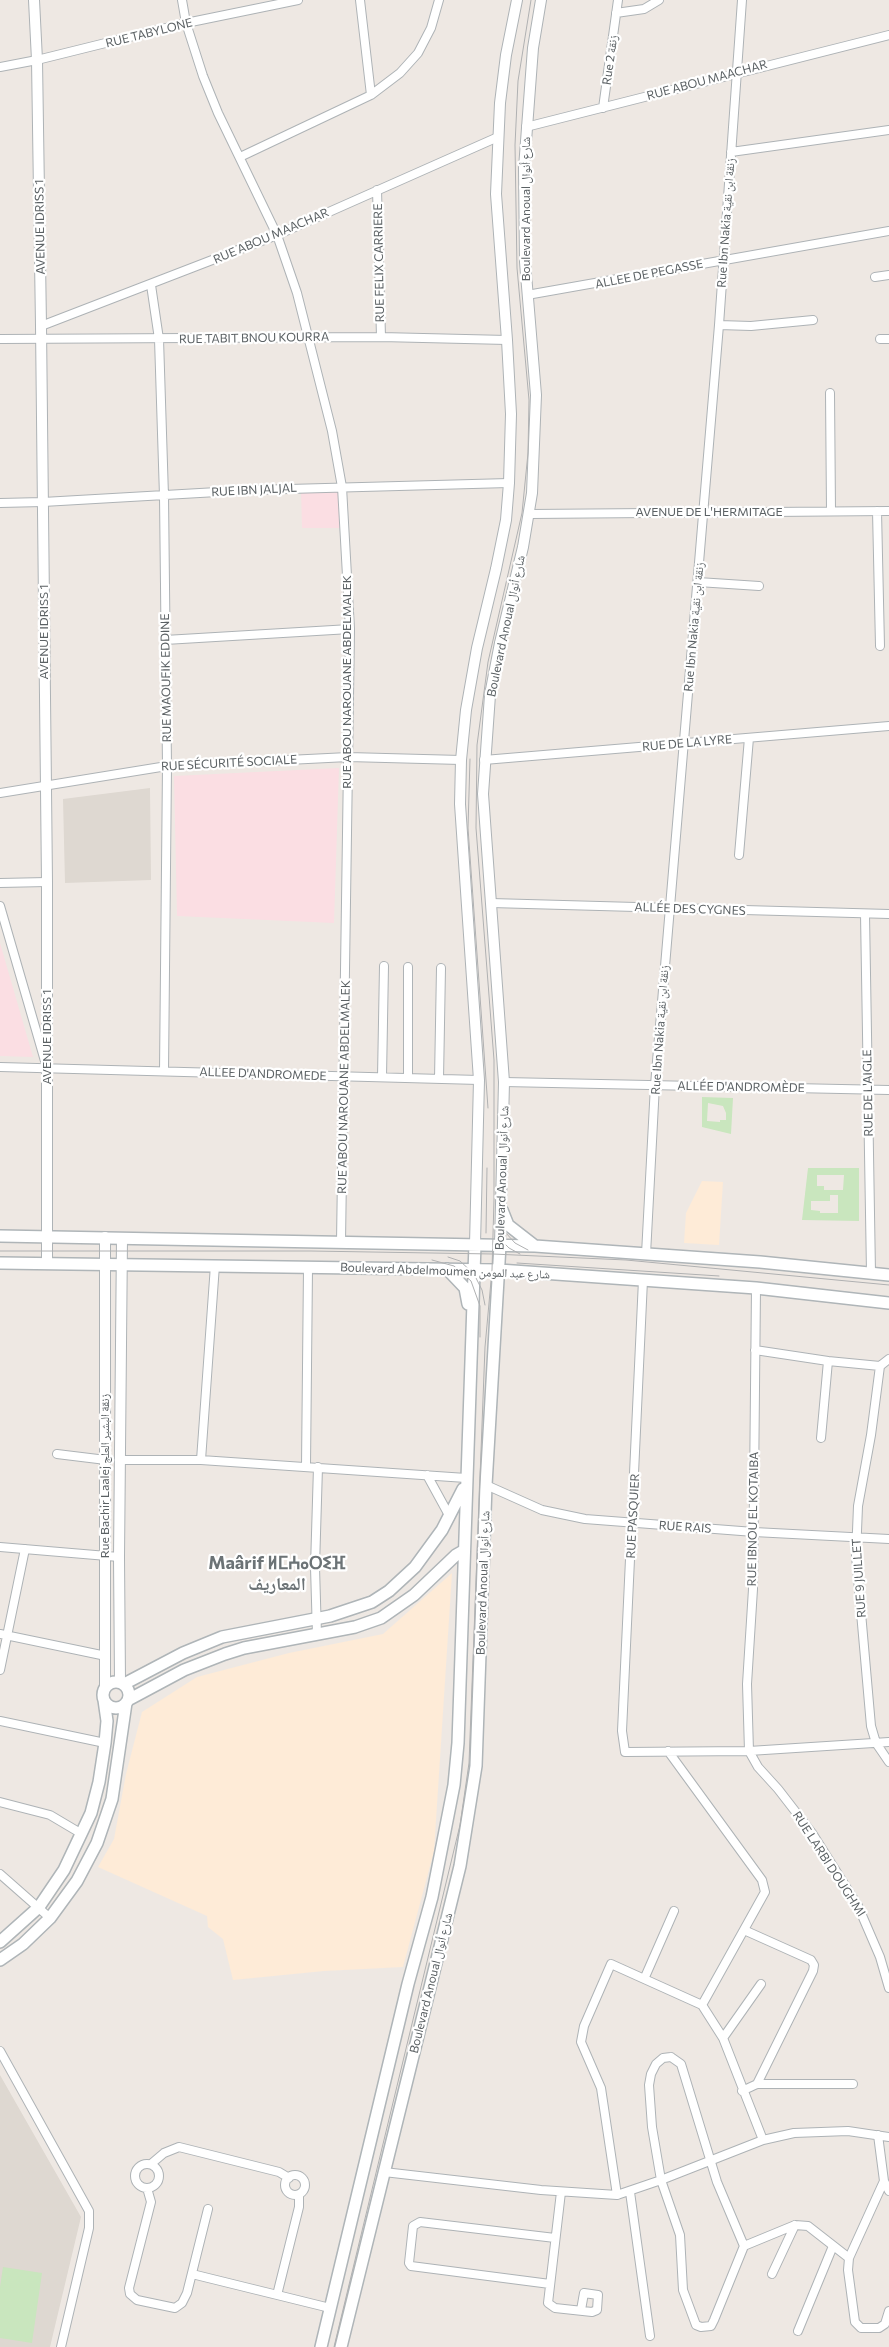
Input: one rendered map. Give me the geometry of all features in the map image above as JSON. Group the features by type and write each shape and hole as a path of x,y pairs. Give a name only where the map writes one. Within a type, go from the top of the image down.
{"main road":[{"path":"502,1210 508,1225 535,1246"},
{"name":"Boulevard Abdelmoumen شارع عبد المومن","path":"0,1236 535,1246 889,1275"},
{"name":"Boulevard Anoual شارع أنوال","path":"321,2347 408,1984 432,1897 454,1785 458,1742 465,1481 475,1244"},
{"name":"Boulevard Anoual شارع أنوال","path":"341,2347 460,1866 476,1766 486,1485 500,1245"},
{"name":"Boulevard Abdelmoumen شارع عبد المومن","path":"0,1263 499,1270 756,1288 889,1302"},
{"path":"447,1269 466,1288 471,1328"},
{"path":"0,1942 39,1907 64,1870 82,1834 96,1798 105,1743 105,1688 112,1682 122,1683 215,1639 352,1610 389,1591 415,1566 450,1517 465,1481"},
{"path":"104,1700 114,1708 203,1661 244,1648 369,1624 414,1595 456,1555 463,1551"},
{"path":"0,1960 23,1944 50,1918 77,1881 105,1823 112,1799 129,1691 122,1683"}],"street":[{"name":"AVENUE IDRISS 1","path":"34,0 38,60 42,326 47,882 47,1263"},
{"name":"RUE ABOU NAROUANE ABDELMALEK","path":"182,0 186,24 203,76 277,235 309,338 332,431 342,487 350,629 345,1076 341,1242"},
{"name":"RUE TABYLONE","path":"0,67 38,60 186,24 298,0"},
{"path":"360,0 371,95"},
{"path":"240,157 371,95 400,73 418,53 431,28 439,0"},
{"name":"Boulevard Anoual شارع أنوال","path":"475,1244 479,1080 460,804 461,760 466,710 477,648 506,520 509,483 511,414 496,194 498,137 506,55 517,0"},
{"name":"Boulevard Anoual شارع أنوال","path":"500,1245 504,1082 483,814 484,760 495,669 530,514 536,395 524,254 526,127 533,48 541,0"},
{"name":"Rue 2 زنقة","path":"603,108 618,0"},
{"path":"616,13 644,9 659,0"},
{"name":"Rue Ibn Nakia زنقة ابن نقية","path":"646,1254 655,1085 719,325 742,0"},
{"name":"RUE ABOU MAACHAR","path":"526,127 736,72 889,35"},
{"path":"731,152 889,130"},
{"name":"RUE ABOU MAACHAR","path":"42,326 277,235 498,137"},
{"name":"RUE FELIX CARRIERE","path":"377,190 381,337"},
{"name":"ALLEE DE PEGASSE","path":"527,295 889,231"},
{"path":"875,276 889,275"},
{"name":"RUE MAOUFIK EDDINE","path":"151,285 159,339 164,496 167,766 164,1071"},
{"path":"719,325 751,326 813,320"},
{"name":"RUE TABIT BNOU KOURRA","path":"0,339 381,337 507,340"},
{"path":"880,339 889,339"},
{"path":"830,393 831,511"},
{"name":"RUE IBN JALJAL","path":"0,503 342,487 509,483"},
{"path":"877,511 880,646"},
{"name":"AVENUE DE L'HERMITAGE","path":"530,514 889,511"},
{"path":"698,582 759,586"},
{"path":"165,640 350,629"},
{"name":"RUE DE LA LYRE","path":"484,760 889,726"},
{"path":"739,855 749,738"},
{"name":"RUE SÉCURITÉ SOCIALE","path":"0,793 167,766 348,757 461,760"},
{"path":"0,883 47,882"},
{"name":"ALLÉE DES CYGNES","path":"491,903 889,914"},
{"path":"0,906 46,1068"},
{"name":"RUE DE L'AIGLE","path":"865,914 871,1273"},
{"path":"382,1077 384,966"},
{"path":"408,967 408,1078"},
{"path":"439,1079 441,968"},
{"name":"ALLEE D'ANDROMEDE","path":"0,1067 479,1080"},
{"name":"ALLÉE D'ANDROMÈDE","path":"504,1082 889,1090"},
{"name":"Rue Bachir Laalej زنقة البشير العلج","path":"105,1237 105,1688"},
{"name":"Rue Bachir Laalej زنقة البشير العلج","path":"122,1238 119,1557 122,1683"},
{"path":"201,1460 216,1265"},
{"path":"306,1466 308,1268"},
{"name":"RUE PASQUIER","path":"643,1280 622,1731 625,1752 668,1751"},
{"name":"RUE IBNOU EL KOTAIBA","path":"749,1750 746,1684 753,1589 756,1288"},
{"path":"754,1350 828,1361 880,1366 889,1359"},
{"path":"821,1438 828,1361"},
{"name":"RUE 9 JUILLET","path":"876,1743 872,1726 856,1556 856,1538 858,1506 871,1435 880,1366"},
{"path":"57,1454 106,1460"},
{"path":"121,1460 201,1460 318,1466 427,1475 465,1481"},
{"path":"318,1466 315,1567 318,1635"},
{"path":"427,1475 450,1517"},
{"name":"RUE RAIS","path":"486,1485 554,1513 585,1519 754,1532 889,1539"},
{"path":"0,1547 119,1557"},
{"path":"0,1670 3,1635 25,1549"},
{"path":"3,1635 106,1656"},
{"path":"0,1721 105,1743"},
{"path":"668,1751 749,1750 889,1742"},
{"path":"876,1743 889,1762"},
{"name":"RUE LARBI DOUGHMI","path":"749,1750 758,1767 778,1789 812,1833 843,1882 867,1923 889,1988"},
{"path":"668,1751 762,1880 765,1892 702,2005"},
{"path":"0,1802 50,1815 82,1834"},
{"path":"0,1874 50,1918"},
{"path":"645,1978 674,1911"},
{"path":"744,1930 811,1960 814,1965 813,1971 757,2084"},
{"path":"880,1957 889,1955"},
{"path":"617,2195 600,2088 581,2042 581,2035 611,1964 702,2005 723,2038 742,2091 763,2140"},
{"path":"723,2038 761,1984"},
{"path":"0,2051 89,2211 89,2228 61,2347"},
{"path":"672,2057 681,2064 712,2161 718,2182 744,2246 711,2326 701,2327 696,2324 683,2290 680,2235 661,2180 652,2127 649,2084 656,2064 663,2058 672,2057"},
{"path":"742,2091 757,2084 852,2084"},
{"path":"384,2172 561,2192 617,2195 630,2192 763,2140 794,2133 848,2131 889,2137"},
{"path":"878,2135 884,2182 889,2191"},
{"path":"151,2164 157,2170 159,2178 155,2185 147,2188 137,2183 135,2172 140,2166 151,2164 170,2149 179,2147 280,2172 289,2178"},
{"path":"295,2175 304,2180 304,2190 299,2194 293,2195 288,2192 285,2186 289,2178 295,2175"},
{"path":"884,2182 849,2258 848,2270 855,2322 861,2328 879,2328 884,2324 889,2311"},
{"path":"147,2188 151,2202 130,2294 137,2300 161,2306 179,2306 185,2298 208,2209"},
{"path":"561,2192 548,2303 551,2306 581,2310"},
{"path":"630,2192 650,2336"},
{"path":"277,2295 299,2208 299,2194"},
{"path":"550,2284 411,2266 409,2263 413,2226 420,2222 555,2238"},
{"path":"744,2246 795,2225 808,2226 849,2258"},
{"path":"772,2274 795,2225"},
{"path":"798,2331 833,2246"},
{"path":"192,2274 330,2308"}],"shaded area":[{"path":"342,489 344,528 302,528 301,490"},
{"path":"339,768 334,923 177,916 174,776"},
{"path":"150,788 151,880 65,883 63,799"},
{"path":"0,943 33,1057 0,1056"},
{"path":"702,1181 723,1182 719,1245 684,1243 686,1213"},
{"path":"452,1573 434,1851 403,1967 324,1971 233,1980 223,1939 208,1927 207,1916 98,1867 114,1839 126,1774 142,1712 197,1677 289,1653 383,1634"},
{"path":"0,2075 81,2217 50,2347 0,2347"}],"green space":[{"path":"702,1097 733,1098 731,1134 702,1127","holes":["708,1103 723,1106 726,1120 720,1120 720,1122 707,1121"]},
{"path":"808,1168 859,1168 859,1221 802,1220","holes":["817,1175 844,1175 843,1190 824,1190 824,1186 817,1186","830,1195 838,1195 838,1213 820,1213 820,1211 811,1210 811,1201 830,1201"]},
{"path":"3,2267 42,2273 32,2343 0,2338 0,2287"}],"tram line":[{"path":"334,2347 460,1825 469,1763 485,1347 492,1270 494,1199 494,1060 476,828 477,745 488,662 522,513 528,453 529,400 517,268 515,145 518,81 531,0"},
{"path":"470,759 468,828 488,1108"},
{"path":"486,1233 487,1168"},
{"path":"500,1220 505,1232 515,1243 528,1250"},
{"path":"495,1227 500,1239 509,1248 520,1254"},
{"path":"0,1251 311,1251 493,1254 626,1260 889,1285"},
{"path":"448,1257 460,1261 474,1274 482,1290 485,1305"},
{"path":"432,1260 454,1266 471,1281 480,1306 480,1337"},
{"path":"517,1263 719,1276"}],"district":[{"name":"Maârif ⵍⵎⵄⴰⵔⵉⴼ المعاريف","path":"277,1574"}]}
